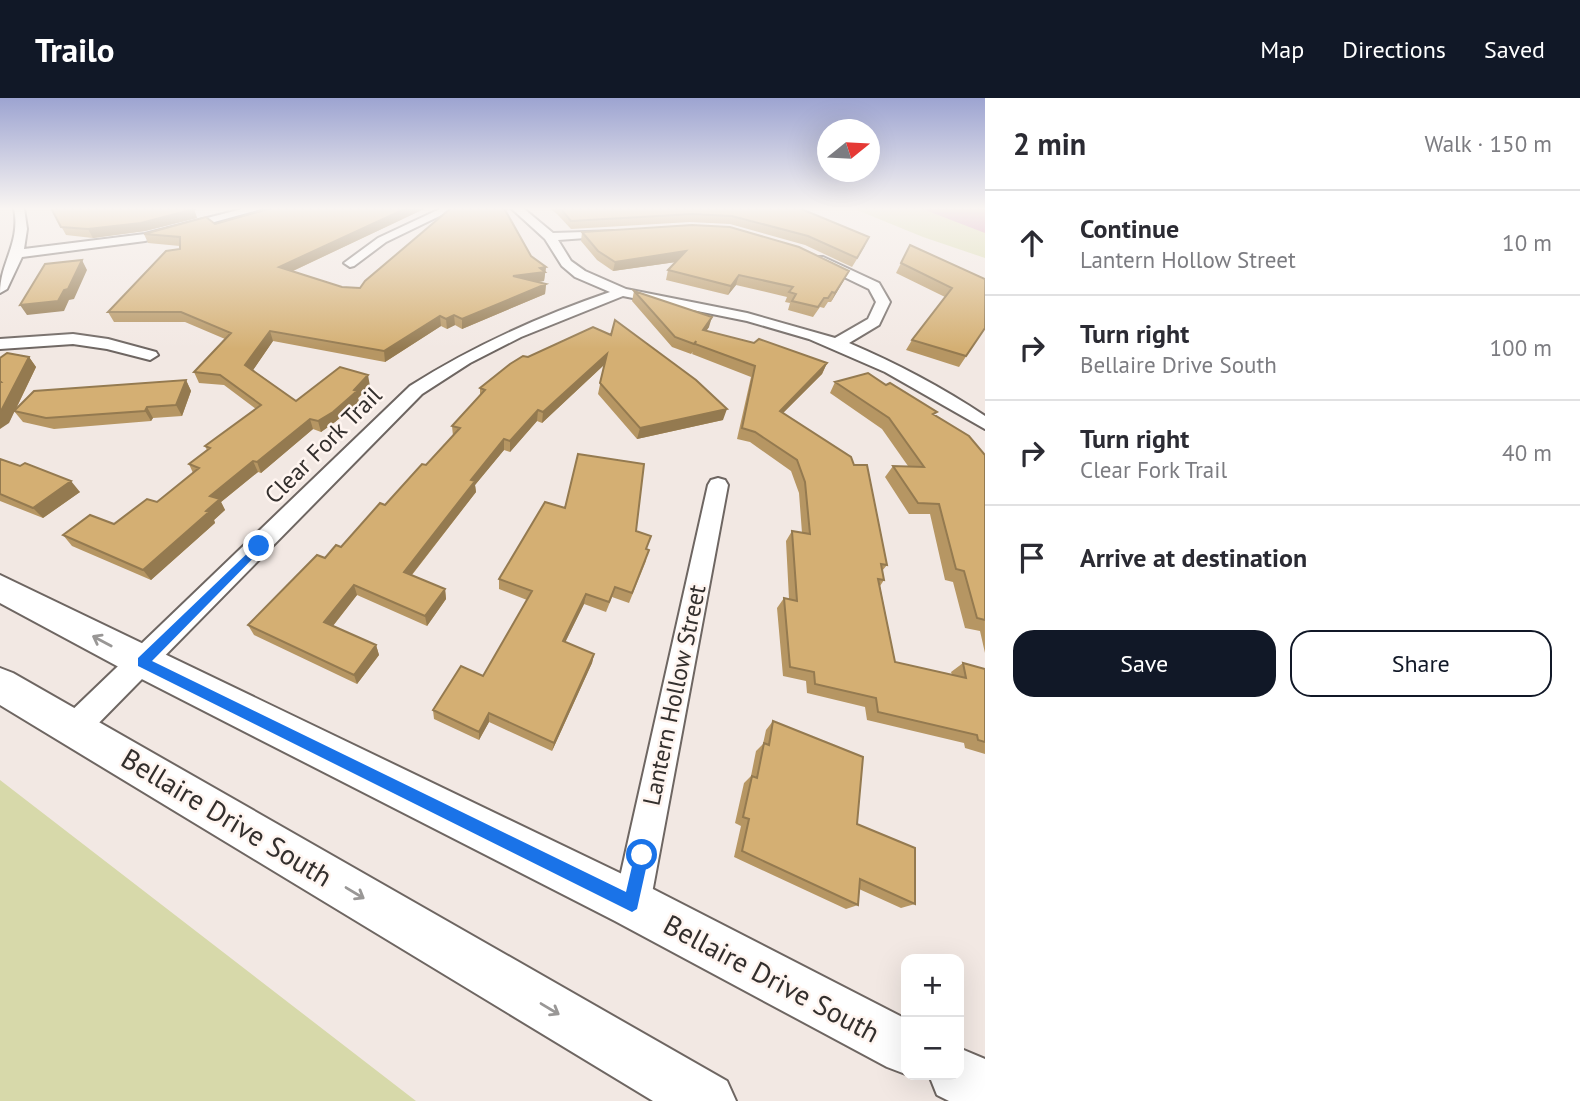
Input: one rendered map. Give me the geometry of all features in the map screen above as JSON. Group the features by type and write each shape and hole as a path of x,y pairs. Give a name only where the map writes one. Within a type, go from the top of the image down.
{"main road":[{"name":"Bellaire Drive South","path":"0,588 143,662 632,904 901,1045"},
{"name":"Bellaire Drive South","path":"0,685 707,1101"},
{"path":"964,1078 985,1089"}],"street":[{"path":"0,289 18,255"},
{"path":"350,263 361,255"},
{"path":"561,255 580,275 622,292 759,319 835,345 915,380 985,424"},
{"path":"812,256 874,286 883,302 874,322 835,345"},
{"name":"Clear Fork Trail","path":"75,727 416,390 453,364 492,345 622,292"},
{"path":"0,344 73,339 108,344 150,355"},
{"name":"Lantern Hollow Street","path":"632,904 718,485"}],"green space":[{"path":"0,780 416,1101 0,1101"}],"building":[{"path":"162,255 305,255 279,267 342,287 360,288 396,255 530,255 546,267 540,268 545,272 513,276 546,284 462,319 454,315 446,319 440,316 384,351 270,331 245,365 296,401 340,367 368,375 354,390 357,391 333,412 318,421 310,419 210,496 220,499 206,511 209,512 143,570 63,535 90,515 114,524 147,499 157,502 199,468 189,464 210,448 205,446 261,405 220,375 194,372 231,333 181,312 108,312"},
{"path":"604,255 661,255 615,262"},
{"path":"682,255 815,255 849,271 835,293 832,292 828,298 824,298 818,307 792,301 796,294 789,292 793,287 739,275 731,286 668,270"},
{"path":"905,255 932,255 985,279 985,328 966,356 912,340 952,288 901,263"},
{"path":"82,260 68,289 64,290 58,301 20,305 45,264"},
{"path":"634,291 712,317 703,330 754,343 759,339 827,363 780,411 851,457 854,465 867,465 887,565 881,564 884,580 878,579 895,662 966,678 963,663 985,669 985,742 978,740 977,735 878,712 876,698 815,684 814,672 790,667 784,598 797,601 792,531 810,534 805,482 797,460 755,432 742,428 755,366 695,344 696,341 694,344 675,337"},
{"path":"615,320 696,380 727,409 640,428 600,383 607,354 543,412 538,410 510,441 504,439 404,572 445,589 425,616 354,585 324,622 376,645 354,675 248,625 317,555 325,558 336,545 341,547 380,503 385,505 422,464 426,465 460,428 452,426 485,390 480,388 523,356 528,357 593,327 611,335"},
{"path":"7,353 29,357 0,413 0,358"},
{"path":"868,373 886,385 890,383 937,412 933,414 969,436 985,455 985,620 977,618 964,571 956,569 939,504 918,503 893,466 924,467 889,418 835,382"},
{"path":"186,380 176,405 147,407 145,411 46,418 14,411 34,391"},
{"path":"578,454 644,464 636,531 651,536 646,549 649,550 632,593 615,587 609,602 586,594 563,641 594,654 554,743 489,713 479,732 433,710 461,666 483,676 532,591 499,579 545,502 565,508"},
{"path":"0,459 20,466 25,463 71,481 33,508 0,494"},
{"path":"773,721 863,757 857,824 915,848 915,904 860,879 858,905 742,851 749,819 743,817 752,776 757,778 764,743 769,745"}],"route":[{"path":"259,546 143,662 632,904 642,855"}]}
